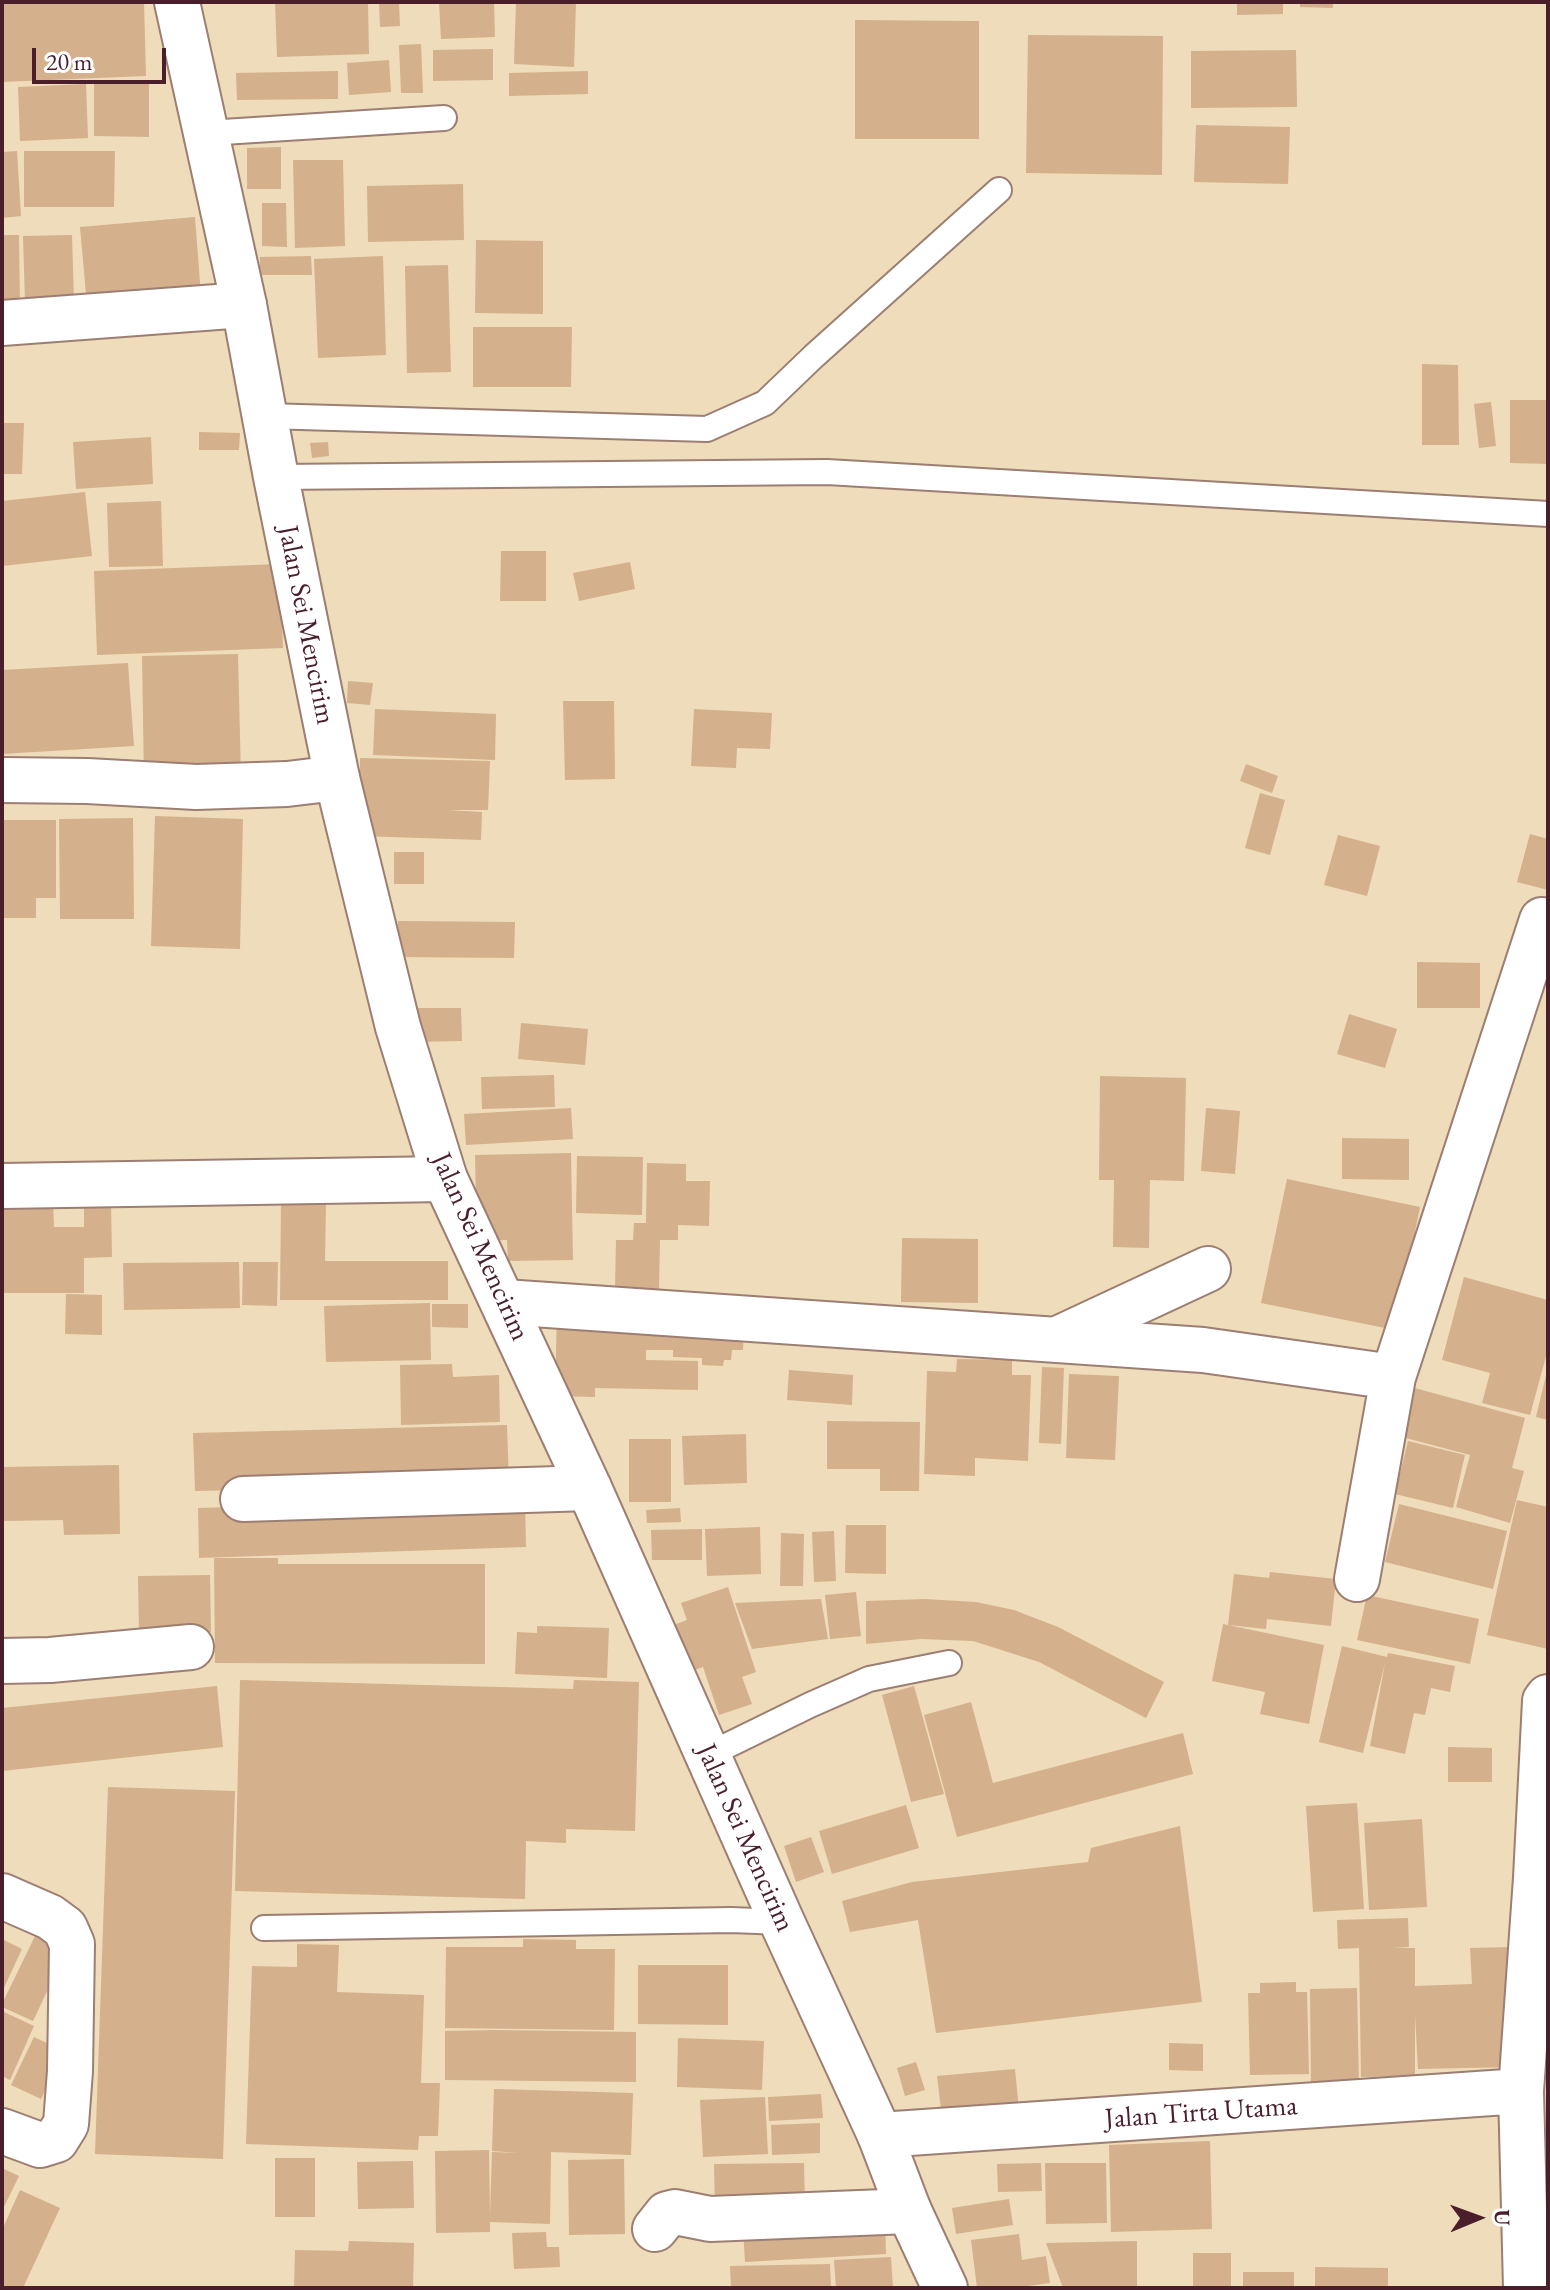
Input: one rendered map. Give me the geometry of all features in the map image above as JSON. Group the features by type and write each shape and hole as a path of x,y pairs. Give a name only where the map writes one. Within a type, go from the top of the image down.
{"street":[{"name":"Jalan Sei Mencirim","path":"177,2 244,305 337,778 398,1027 445,1179 589,1488 880,2135 909,2211 945,2288"},
{"path":"2,323 244,305"},
{"path":"2,780 196,787 287,784 337,778"},
{"path":"1357,1579 1393,1377 1542,920"},
{"path":"2,1186 445,1179"},
{"path":"1056,1340 1208,1269"},
{"path":"504,1302 1203,1350 1393,1377"},
{"path":"243,1499 589,1488"},
{"path":"2,1661 50,1660 191,1647"},
{"path":"1526,2288 1521,2091 1542,1878 1545,1701 1548,1697"},
{"path":"2,1896 50,1917 65,1928 72,1944 66,2124 56,2140 40,2145 2,2131"},
{"name":"Jalan Tirta Utama","path":"880,2135 1521,2091"},
{"path":"655,2229 667,2214 675,2212 710,2219 909,2211"}],"lane":[{"path":"207,133 444,118"},
{"path":"266,416 707,429 765,403 999,190"},
{"path":"276,477 827,472 1548,514"},
{"path":"708,1755 795,1711 869,1679 949,1663"},
{"path":"264,1928 731,1920 782,1922"}],"building":[{"path":"144,2 146,76 2,82 2,3"},
{"path":"275,2 368,2 369,54 277,57"},
{"path":"379,2 399,2 400,26 380,27"},
{"path":"439,2 494,2 495,37 441,39"},
{"path":"516,2 576,2 574,67 514,64"},
{"path":"1237,2 1283,2 1283,14 1237,15"},
{"path":"1300,2 1333,2 1333,8 1300,7"},
{"path":"855,20 979,21 979,139 855,139"},
{"path":"1028,35 1163,36 1162,175 1026,173"},
{"path":"421,44 423,93 401,93 399,45"},
{"path":"493,49 493,80 433,81 433,50"},
{"path":"1296,50 1297,107 1191,108 1191,51"},
{"path":"389,60 391,92 349,95 347,63"},
{"path":"338,71 338,99 237,100 236,73"},
{"path":"588,71 588,94 509,96 509,73"},
{"path":"94,81 149,82 149,137 94,136"},
{"path":"86,84 88,138 20,141 18,87"},
{"path":"1196,125 1290,127 1288,184 1194,182"},
{"path":"281,147 281,189 247,189 247,148"},
{"path":"17,151 21,216 2,218 2,152"},
{"path":"24,151 115,151 114,207 24,207"},
{"path":"293,160 343,160 345,246 295,248"},
{"path":"463,184 464,240 368,242 367,186"},
{"path":"262,203 286,203 287,247 262,246"},
{"path":"195,217 201,296 87,305 80,227"},
{"path":"2,235 19,235 20,309 2,309"},
{"path":"72,235 74,302 25,303 23,236"},
{"path":"476,240 543,241 543,314 475,313"},
{"path":"311,256 312,275 260,275 260,257"},
{"path":"383,256 386,355 318,358 314,259"},
{"path":"448,265 451,372 407,373 405,266"},
{"path":"473,327 572,327 571,387 473,387"},
{"path":"1422,364 1458,365 1459,445 1422,445"},
{"path":"1510,400 1548,400 1548,464 1510,463"},
{"path":"1491,402 1496,446 1479,448 1474,404"},
{"path":"2,423 24,423 22,474 2,474"},
{"path":"199,432 240,433 239,450 199,450"},
{"path":"151,437 153,484 76,489 73,442"},
{"path":"328,442 329,456 312,458 310,443"},
{"path":"85,492 92,556 2,566 2,501"},
{"path":"161,501 163,566 109,567 107,503"},
{"path":"501,551 546,551 546,601 500,601"},
{"path":"630,562 635,589 579,601 573,573"},
{"path":"280,564 283,648 97,655 94,571"},
{"path":"238,654 241,778 144,780 142,656"},
{"path":"128,663 134,746 2,754 2,670"},
{"path":"348,681 373,683 370,705 347,703"},
{"path":"563,701 614,701 615,779 565,780"},
{"path":"375,709 496,714 495,760 373,755"},
{"path":"694,709 772,713 770,749 737,748 736,768 691,766"},
{"path":"360,758 490,761 488,810 447,810 482,812 481,840 360,836"},
{"path":"1246,764 1278,776 1272,793 1240,781"},
{"path":"1260,793 1285,800 1270,855 1245,848"},
{"path":"155,816 243,819 240,949 151,946"},
{"path":"133,818 134,919 60,919 59,819"},
{"path":"2,820 56,820 56,898 36,898 36,918 2,918"},
{"path":"1530,834 1548,839 1548,890 1517,882"},
{"path":"1338,835 1380,846 1367,896 1324,885"},
{"path":"394,852 424,852 424,884 394,884"},
{"path":"398,921 515,922 514,958 397,957"},
{"path":"1417,962 1480,963 1480,1008 1417,1008"},
{"path":"414,1008 461,1008 462,1041 415,1042"},
{"path":"1349,1014 1397,1029 1385,1068 1337,1054"},
{"path":"521,1023 588,1029 585,1065 518,1059"},
{"path":"554,1075 555,1107 482,1109 481,1077"},
{"path":"1100,1076 1186,1078 1184,1181 1150,1180 1149,1248 1113,1247 1114,1180 1099,1180"},
{"path":"571,1108 573,1139 466,1145 464,1114"},
{"path":"1206,1108 1240,1111 1235,1174 1201,1171"},
{"path":"1342,1138 1409,1139 1409,1180 1342,1179"},
{"path":"571,1153 573,1260 508,1261 507,1240 477,1241 475,1155"},
{"path":"577,1156 643,1157 642,1215 576,1213"},
{"path":"647,1163 686,1164 686,1181 710,1181 709,1226 678,1225 678,1240 660,1240 659,1289 615,1289 616,1240 633,1240 634,1223 646,1223"},
{"path":"1287,1179 1420,1207 1395,1330 1261,1303"},
{"path":"281,1201 326,1201 325,1261 448,1261 448,1300 280,1300"},
{"path":"2,1202 53,1202 54,1227 84,1227 84,1203 111,1202 112,1257 84,1258 84,1293 2,1293"},
{"path":"902,1238 978,1239 978,1303 901,1302"},
{"path":"239,1262 240,1308 124,1310 123,1263"},
{"path":"243,1262 278,1262 277,1306 242,1305"},
{"path":"1464,1277 1548,1300 1548,1349 1530,1415 1482,1403 1490,1373 1442,1360"},
{"path":"66,1294 102,1295 102,1335 65,1334"},
{"path":"430,1303 431,1360 326,1362 324,1306"},
{"path":"432,1304 468,1304 468,1328 432,1327"},
{"path":"557,1311 744,1321 743,1350 732,1350 731,1360 724,1360 723,1366 702,1365 702,1358 673,1357 673,1350 646,1350 646,1360 698,1361 698,1390 595,1388 595,1397 555,1396"},
{"path":"957,1359 1012,1360 1012,1375 1031,1375 1028,1461 975,1458 975,1476 924,1474 927,1371 956,1372"},
{"path":"452,1364 453,1377 499,1375 500,1422 401,1425 400,1365"},
{"path":"1042,1367 1064,1368 1061,1444 1039,1443"},
{"path":"789,1370 853,1375 852,1405 787,1400"},
{"path":"1548,1371 1548,1420 1536,1417"},
{"path":"1069,1374 1119,1376 1115,1460 1066,1458"},
{"path":"1400,1384 1525,1418 1512,1468 1524,1471 1510,1523 1456,1507 1470,1455 1387,1433"},
{"path":"827,1421 920,1422 919,1491 880,1491 880,1469 827,1469"},
{"path":"507,1425 509,1484 195,1491 193,1433"},
{"path":"746,1434 747,1483 684,1485 682,1436"},
{"path":"629,1439 671,1439 671,1502 629,1502"},
{"path":"1408,1441 1465,1455 1453,1508 1395,1494"},
{"path":"119,1465 120,1534 64,1535 63,1520 4,1521 3,1467"},
{"path":"525,1498 526,1547 199,1558 198,1508"},
{"path":"1517,1500 1548,1507 1548,1649 1487,1635"},
{"path":"1399,1504 1507,1531 1493,1589 1385,1562"},
{"path":"680,1508 681,1522 647,1523 646,1510"},
{"path":"846,1525 886,1525 886,1574 845,1573"},
{"path":"760,1527 761,1574 707,1576 705,1529"},
{"path":"702,1529 702,1560 652,1560 651,1530"},
{"path":"834,1531 836,1581 814,1582 812,1532"},
{"path":"781,1533 804,1534 803,1586 780,1586"},
{"path":"214,1558 278,1558 278,1564 485,1564 485,1664 215,1663"},
{"path":"1270,1572 1336,1579 1331,1626 1267,1619 1266,1629 1228,1625 1234,1574 1269,1578"},
{"path":"210,1575 211,1632 139,1634 138,1576"},
{"path":"728,1587 756,1672 742,1677 752,1704 719,1715 703,1667 684,1674 668,1627 687,1620 681,1603"},
{"path":"856,1592 861,1636 830,1639 825,1595"},
{"path":"1367,1595 1479,1619 1470,1664 1357,1640"},
{"path":"821,1599 828,1639 752,1649 735,1603"},
{"path":"925,1599 976,1602 1014,1610 1058,1627 1164,1682 1146,1718 1039,1662 973,1641 921,1639 866,1644 866,1601"},
{"path":"1223,1624 1324,1645 1309,1724 1260,1714 1265,1692 1212,1681"},
{"path":"537,1626 609,1628 607,1678 515,1674 517,1632 537,1633"},
{"path":"1342,1646 1387,1657 1388,1653 1455,1666 1450,1692 1431,1688 1425,1715 1414,1713 1405,1754 1370,1746 1385,1663 1363,1753 1319,1742"},
{"path":"240,1680 573,1689 574,1680 639,1682 635,1831 566,1829 566,1843 526,1841 525,1899 235,1891"},
{"path":"217,1686 223,1747 2,1771 2,1708"},
{"path":"914,1686 944,1794 911,1802 882,1695"},
{"path":"971,1702 993,1783 1183,1733 1193,1774 957,1837 924,1715"},
{"path":"1448,1747 1492,1748 1492,1782 1448,1782"},
{"path":"108,1787 235,1791 223,2159 95,2154"},
{"path":"1357,1803 1364,1909 1313,1912 1306,1806"},
{"path":"906,1805 919,1848 832,1874 819,1831"},
{"path":"1422,1819 1427,1907 1369,1910 1364,1823"},
{"path":"1180,1826 1202,2002 936,2033 918,1920 850,1932 842,1901 912,1882 1088,1862 1091,1848"},
{"path":"811,1837 824,1872 796,1882 784,1846"},
{"path":"1408,1918 1409,1947 1392,1948 1415,1948 1415,1986 1472,1984 1470,1948 1512,1947 1516,2067 1418,2069 1415,2015 1415,2076 1361,2077 1359,1948 1338,1949 1337,1920"},
{"path":"36,1934 67,1949 33,2021 2,2007 2,2004"},
{"path":"2,1939 22,1949 2,1992"},
{"path":"523,1939 576,1940 576,1949 615,1949 614,2030 445,2028 446,1947 523,1947"},
{"path":"297,1944 339,1945 337,1992 424,1995 421,2083 440,2083 438,2136 419,2136 418,2150 246,2144 252,1966 297,1967"},
{"path":"638,1965 728,1965 728,2025 638,2024"},
{"path":"1296,1982 1296,1992 1307,1992 1309,2074 1250,2075 1248,1993 1260,1993 1260,1983"},
{"path":"1357,1988 1359,2086 1311,2087 1310,1989"},
{"path":"2,2011 34,2026 10,2080 2,2076"},
{"path":"445,2031 636,2032 636,2082 445,2080"},
{"path":"34,2037 64,2051 41,2099 11,2085"},
{"path":"678,2038 764,2041 762,2090 677,2087"},
{"path":"1169,2043 1203,2044 1203,2071 1169,2070"},
{"path":"916,2062 925,2090 905,2096 897,2068"},
{"path":"1015,2069 1019,2111 942,2118 937,2076"},
{"path":"494,2089 633,2093 631,2155 551,2152 550,2224 490,2222 490,2232 436,2233 435,2151 489,2150 490,2216 492,2152 519,2153 492,2151"},
{"path":"821,2094 823,2118 769,2121 768,2097"},
{"path":"765,2097 768,2154 703,2157 700,2100"},
{"path":"820,2123 820,2153 772,2155 771,2125"},
{"path":"1210,2141 1212,2229 1111,2232 1109,2145"},
{"path":"275,2158 315,2158 315,2217 275,2217"},
{"path":"624,2159 625,2234 569,2235 568,2160"},
{"path":"413,2161 414,2208 358,2209 357,2162"},
{"path":"804,2163 805,2207 715,2209 714,2164"},
{"path":"1041,2163 1042,2191 998,2192 997,2164"},
{"path":"1045,2163 1106,2163 1107,2223 1046,2224"},
{"path":"2,2168 19,2176 2,2211"},
{"path":"1540,2184 1548,2184 1548,2252 1541,2252"},
{"path":"20,2190 60,2208 23,2288 2,2288 2,2230"},
{"path":"1009,2199 1013,2225 956,2234 952,2208"},
{"path":"885,2222 886,2254 745,2262 743,2229"},
{"path":"546,2232 547,2247 559,2247 560,2267 514,2269 512,2233"},
{"path":"1019,2234 1022,2260 1046,2256 1050,2283 1013,2288 977,2288 971,2240"},
{"path":"349,2241 414,2243 413,2288 294,2288 295,2250 348,2251"},
{"path":"1137,2241 1137,2288 1063,2288 1046,2243"},
{"path":"1193,2253 1231,2253 1231,2288 1193,2288"},
{"path":"891,2257 893,2288 836,2288 834,2260"},
{"path":"830,2264 831,2288 731,2288 730,2266"},
{"path":"1315,2267 1388,2268 1388,2288 1315,2288"},
{"path":"1243,2272 1294,2272 1294,2288 1243,2288"}]}
